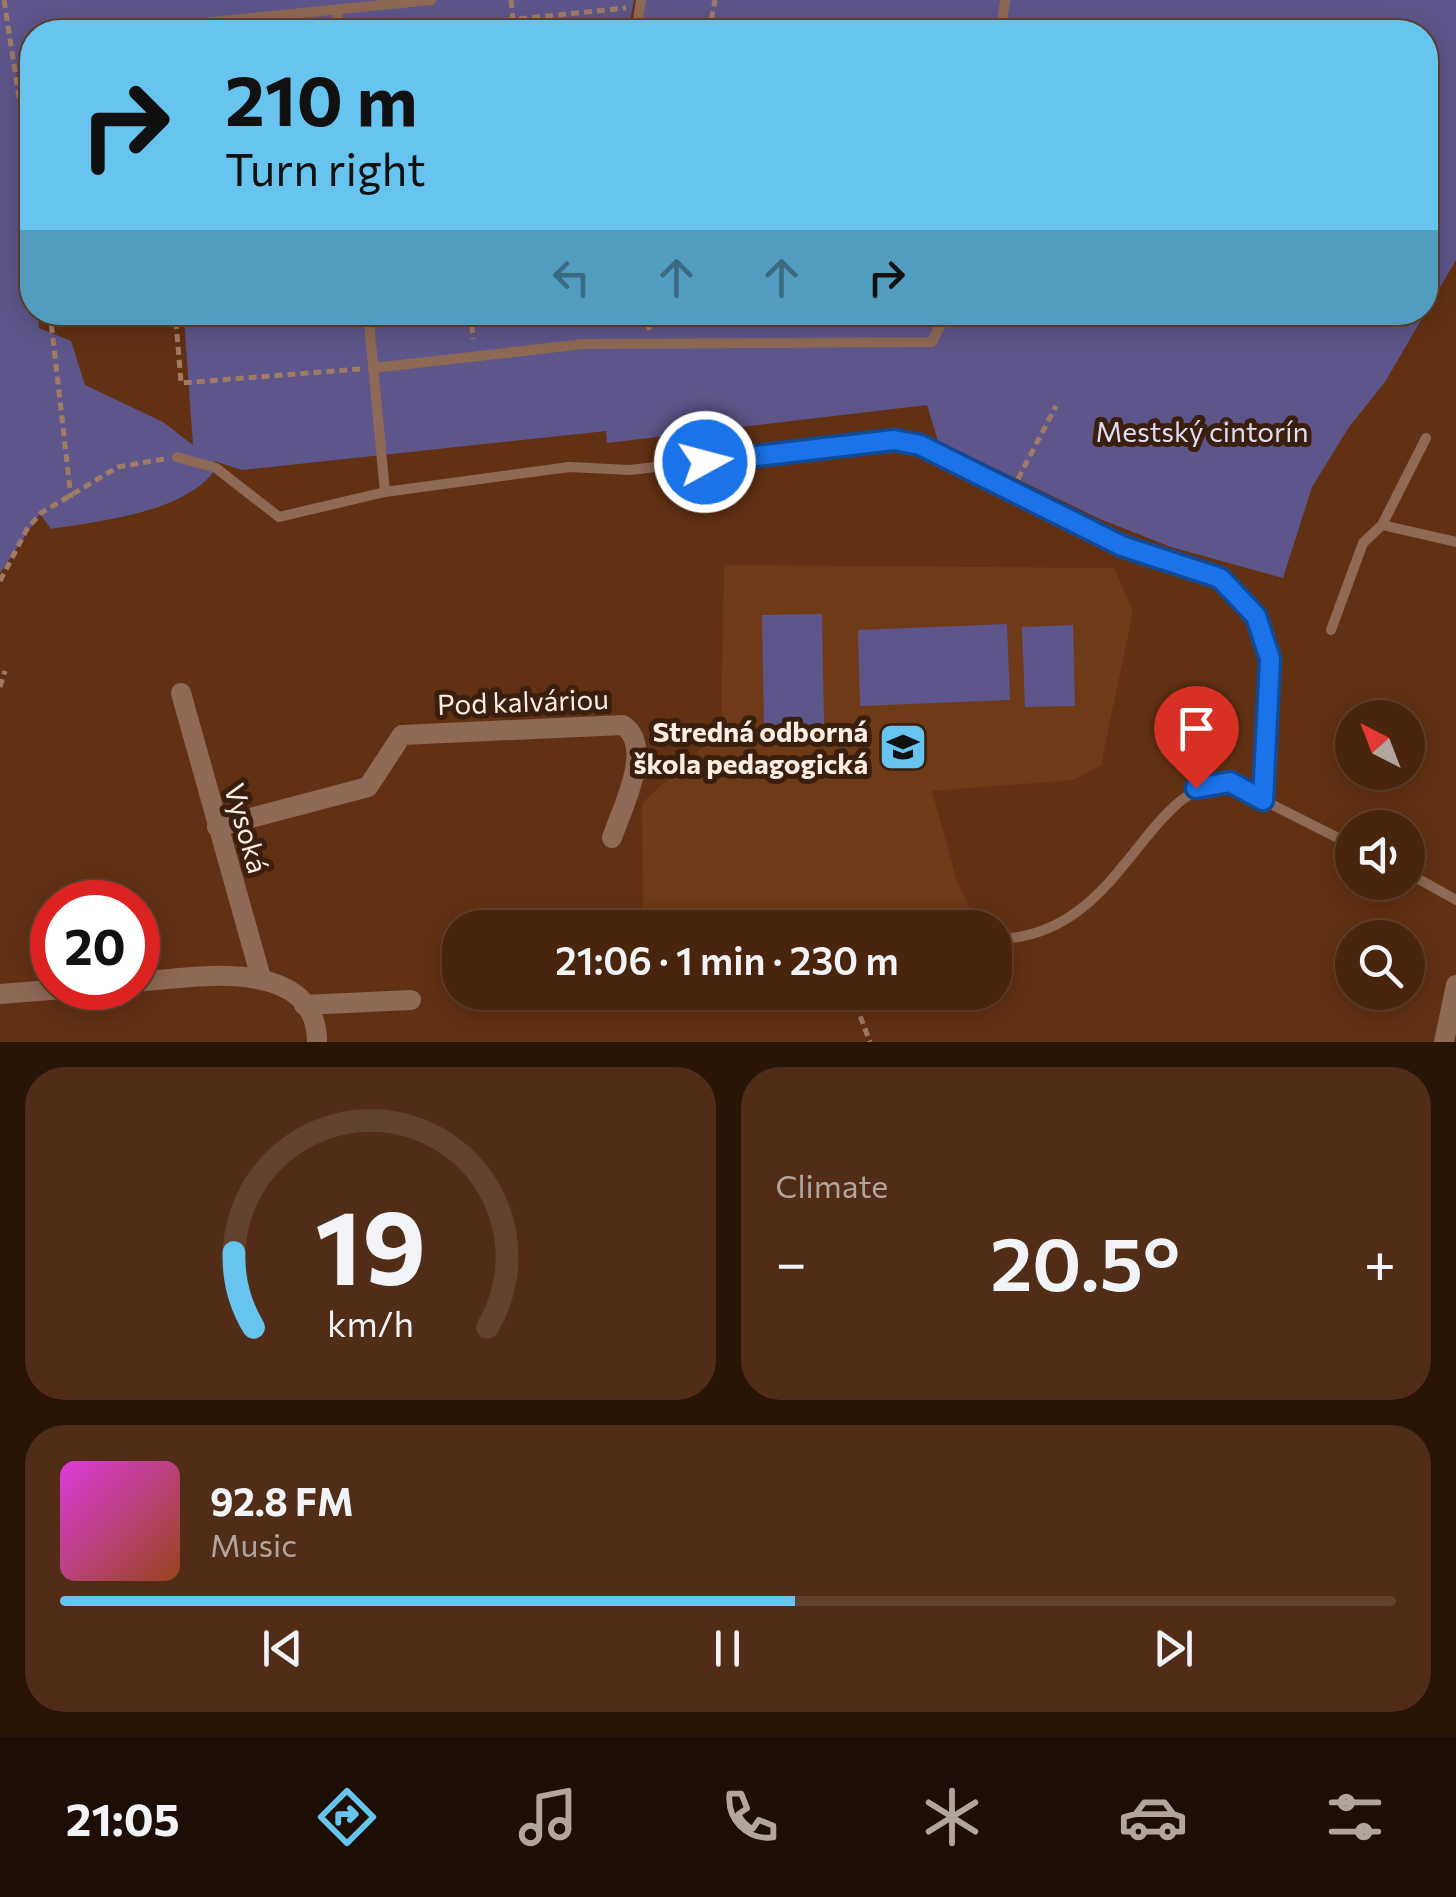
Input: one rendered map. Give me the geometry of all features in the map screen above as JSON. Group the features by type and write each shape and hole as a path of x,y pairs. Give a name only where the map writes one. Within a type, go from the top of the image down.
{"street":[{"name":"Vysoká","path":"181,693 261,978"},
{"name":"Pod kalváriou","path":"217,827 368,787 402,735 623,725 635,739 635,770 612,838"},
{"path":"160,980 232,974 261,978 290,992 304,1005 317,1024 317,1042"},
{"path":"1444,1042 1456,985"},
{"path":"0,994 30,992"},
{"path":"304,1005 411,1000"}],"lane":[{"path":"229,20 431,0"},
{"path":"337,10 337,20"},
{"path":"369,325 384,492"},
{"path":"373,368 584,344 932,342 940,325"},
{"path":"1331,630 1364,543 1382,525 1426,438"},
{"path":"177,457 216,468 279,517 384,492 569,468 630,470 894,440 920,445 1122,546 1220,578 1256,616 1270,659 1263,800"},
{"path":"1382,525 1456,542"},
{"path":"1012,939 1080,913 1168,812 1196,788 1230,782 1335,836"},
{"path":"1425,883 1456,900"}],"path":[{"path":"4,0 20,104"},
{"path":"511,0 513,20 641,3"},
{"path":"52,325 59,364 64,468 72,499"},
{"path":"176,325 181,384 373,368"},
{"path":"473,325 474,356"},
{"path":"1013,491 1056,406"},
{"path":"0,581 27,528 41,514 72,499 118,467 177,457"},
{"path":"0,686 5,671"},
{"path":"858,1010 870,1042"}],"shaded area":[{"name":"Stredná odborná škola pedagogická","path":"724,565 1114,568 1133,611 1101,765 1074,780 932,791 957,882 971,910 643,910 642,803 721,730"}],"green space":[{"name":"Mestský cintorín","path":"0,0 634,0 630,20 20,20 20,85 16,67 20,97 20,325 39,325 71,341 85,385 163,422 193,445 184,325 1418,325 1385,382 1349,427 1312,487 1283,578 1171,547 1100,519 938,441 927,405 607,443 606,431 242,470 214,461 215,470 201,485 140,513 51,529 40,514 0,573"},
{"path":"645,0 1456,0 1456,260 1438,291 1438,20 641,20"},
{"path":"822,614 824,724 764,726 762,615"},
{"path":"1007,624 1010,700 860,706 858,630"},
{"path":"1073,625 1075,706 1025,707 1022,627"}],"place":[{"name":"Stredná odborná škola pedagogická","path":"903,747"}],"route":[{"path":"705,462 894,440 920,445 1122,546 1220,578 1256,616 1270,659 1263,800 1230,782 1196,788"}]}
